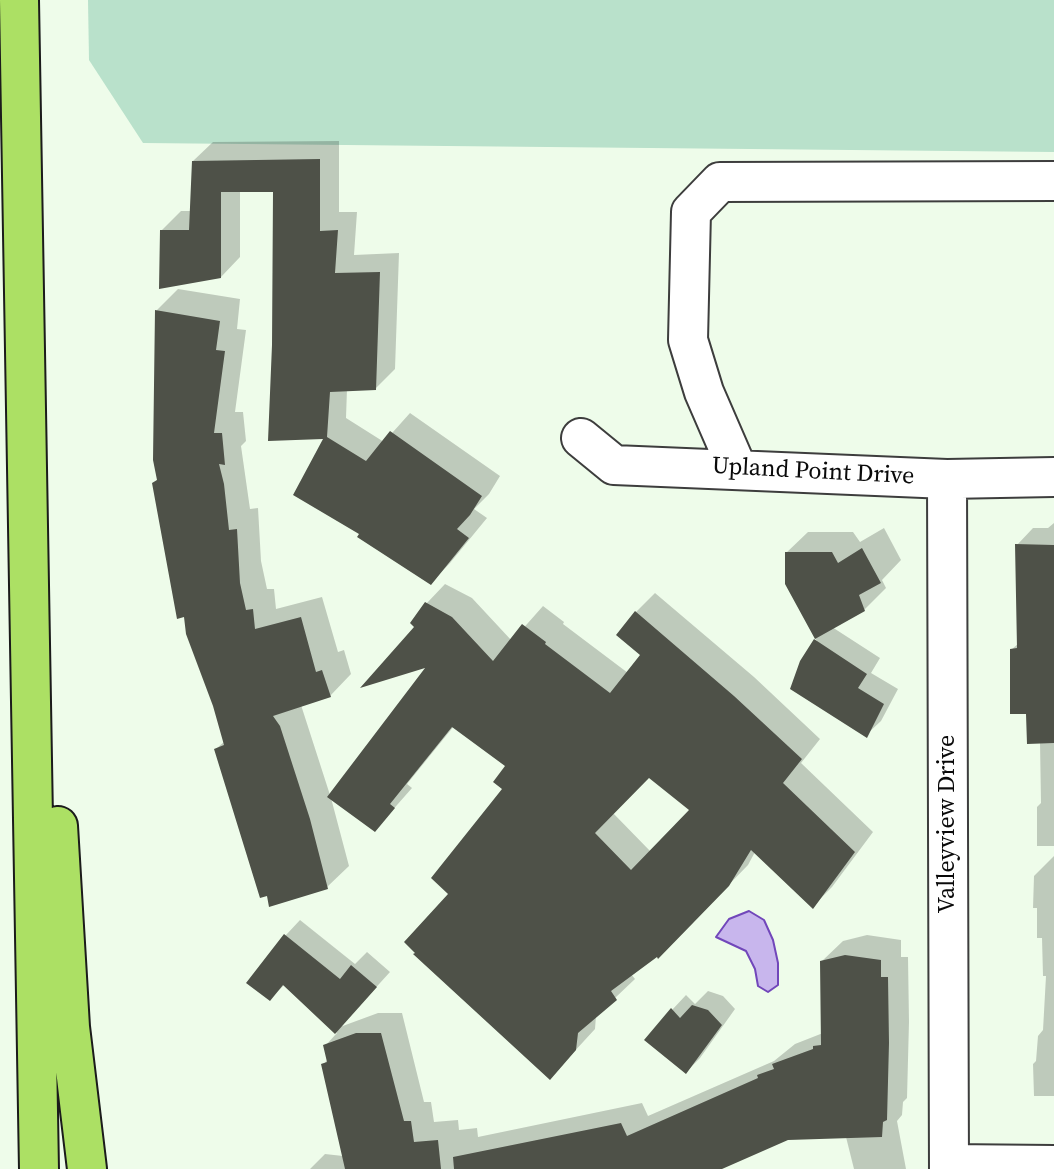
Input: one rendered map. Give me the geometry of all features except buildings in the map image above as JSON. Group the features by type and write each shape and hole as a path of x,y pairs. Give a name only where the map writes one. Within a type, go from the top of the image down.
{"highway":[{"path":"19,0 39,1169"},
{"path":"23,284 70,1027 87,1169"}],"street":[{"path":"737,468 704,392 688,340 691,212 720,182 1054,181"},
{"name":"Upland Point Drive","path":"581,438 614,465 737,468 947,479 1054,477"},
{"name":"Valleyview Drive","path":"947,479 949,1167"},
{"path":"949,1167 1054,1165"}],"green space":[{"path":"88,0 1054,0 1054,152 143,143 89,60"}],"shaded area":[{"path":"749,911 764,920 773,940 778,963 778,985 768,992 758,986 755,969 746,951 716,937 729,919"}]}
